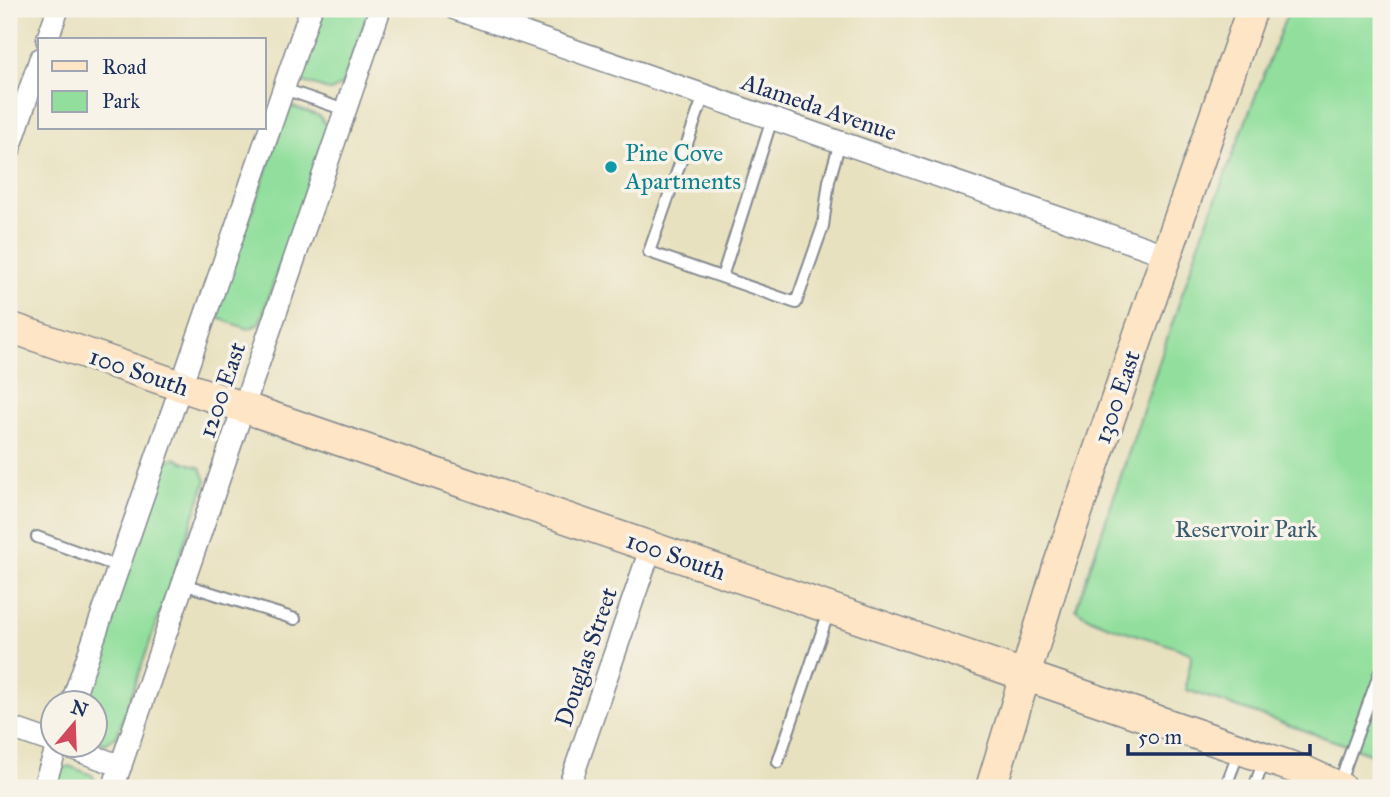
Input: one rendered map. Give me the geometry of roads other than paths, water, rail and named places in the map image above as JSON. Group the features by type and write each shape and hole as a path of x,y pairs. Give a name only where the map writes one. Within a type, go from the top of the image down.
{"main road":[{"name":"1300 East","path":"991,788 1058,567 1252,9"},
{"name":"100 South","path":"9,327 1253,753 1339,788"}],"street":[{"path":"48,38 58,9"},
{"name":"1200 East","path":"77,688 311,9"},
{"name":"1200 East","path":"113,788 380,9"},
{"name":"Alameda Avenue","path":"455,9 1167,255"},
{"path":"9,151 38,65"},
{"name":"Douglas Street","path":"566,786 651,547"},
{"path":"9,727 38,737"},
{"path":"43,788 54,758"},
{"path":"100,758 121,765"}],"lane":[{"path":"284,89 345,110"},
{"path":"704,95 649,252 796,303 823,226 829,181 841,142"},
{"path":"722,277 772,118"},
{"path":"37,537 119,566"},
{"path":"183,584 295,619"},
{"path":"778,762 830,608"},
{"path":"1339,788 1381,668"},
{"path":"1224,788 1253,753"},
{"path":"1253,753 1254,788"}],"place":[{"name":"Pine Cove Apartments","path":"611,167"}],"park label":[{"name":"Reservoir Park","path":"1246,529"}]}
